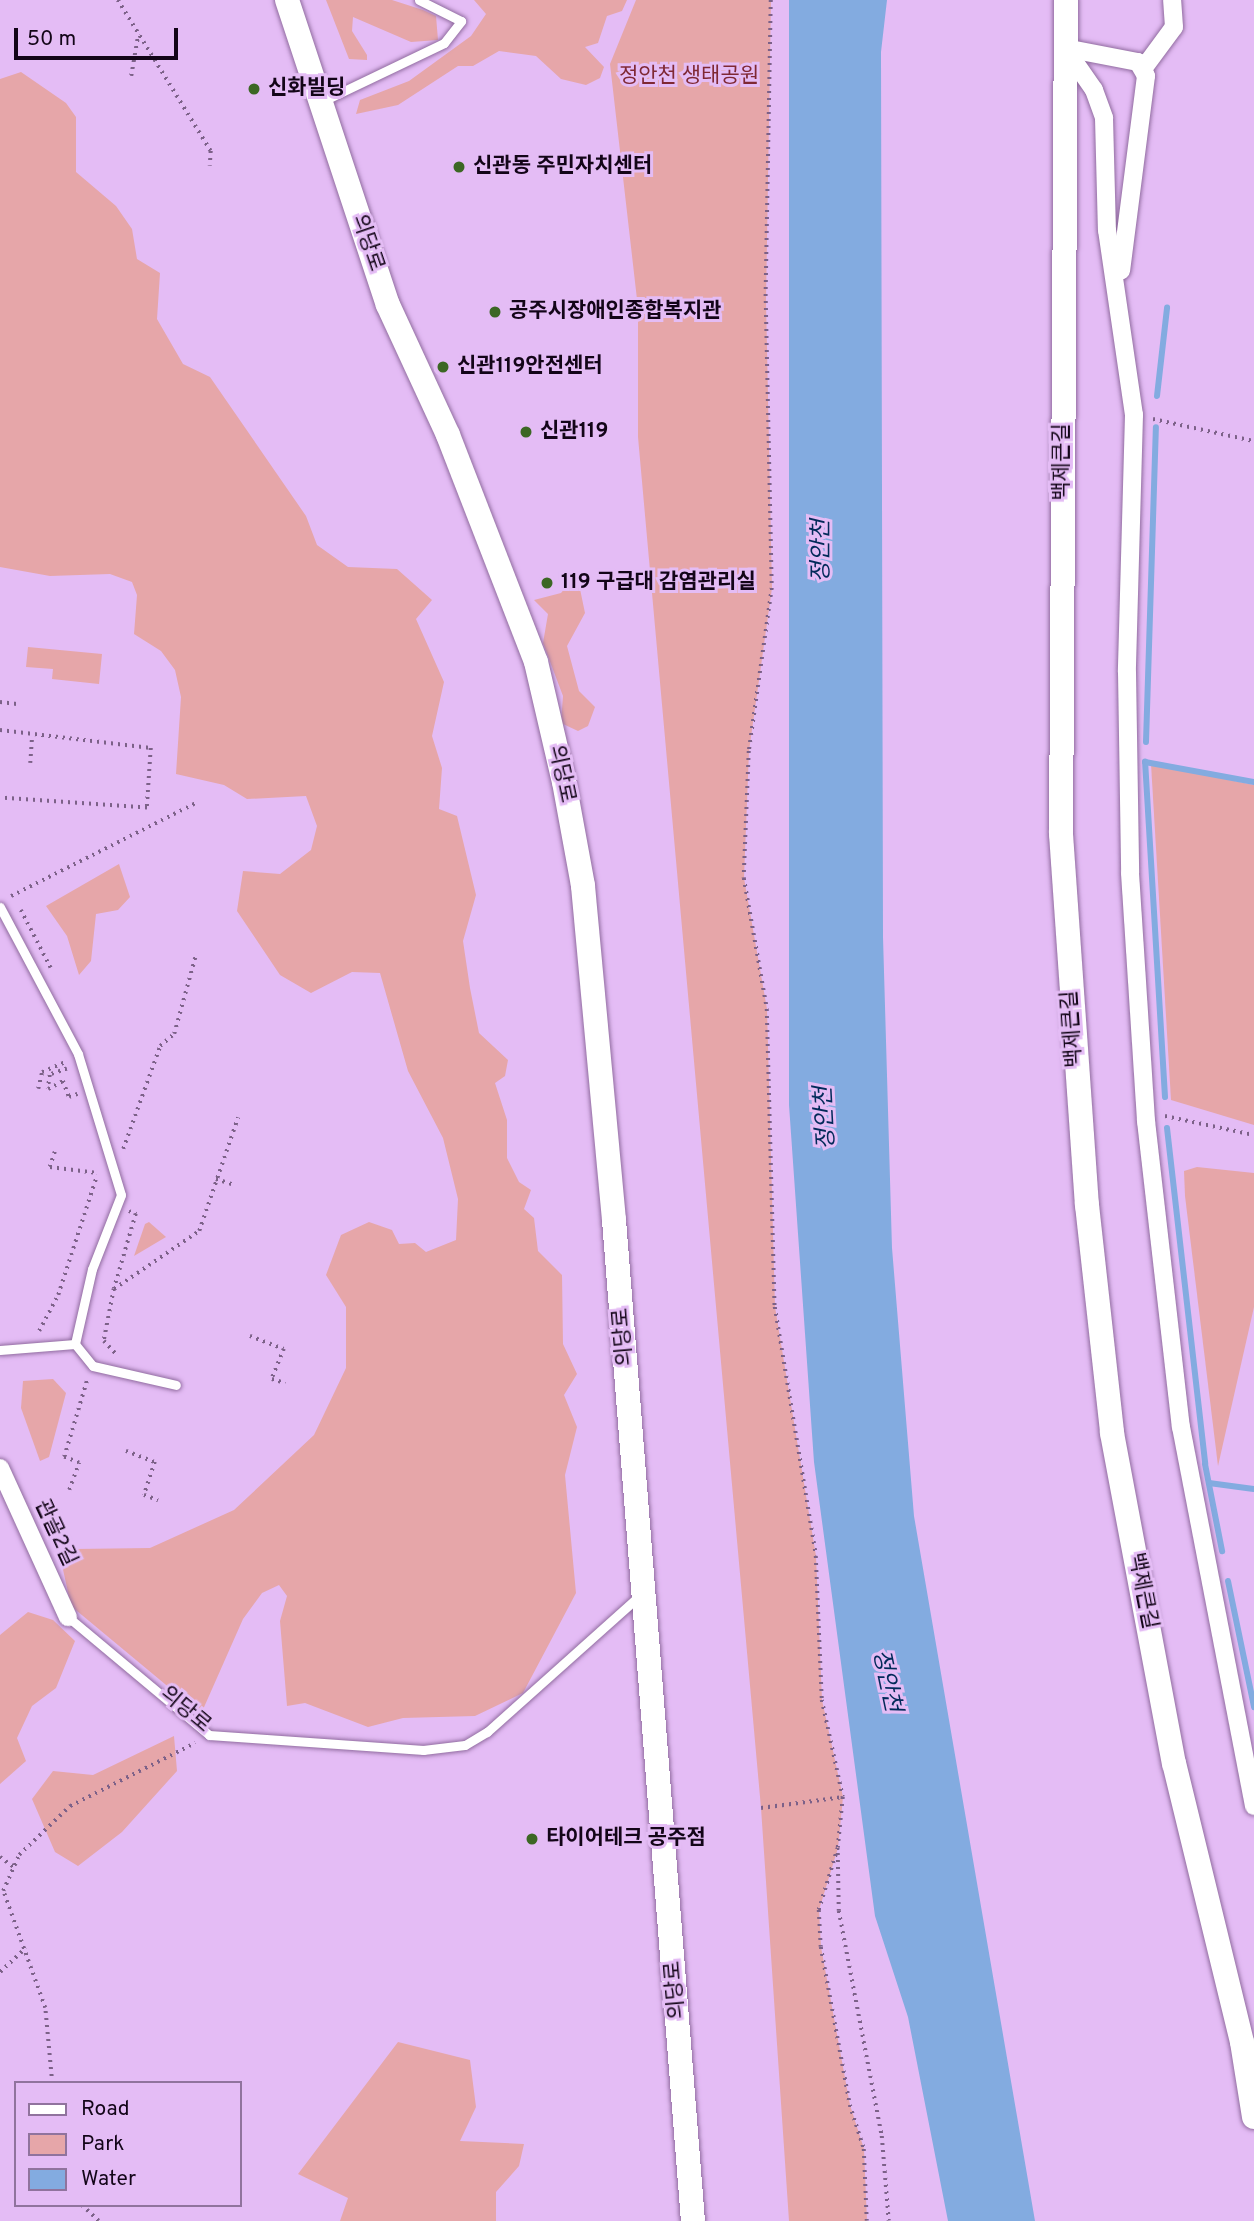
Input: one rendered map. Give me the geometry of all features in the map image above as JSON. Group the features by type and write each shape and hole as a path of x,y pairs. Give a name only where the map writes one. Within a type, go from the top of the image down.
{"main road":[{"name":"의당로","path":"288,0 318,103 388,305 448,435 536,662 564,782 584,900 644,1591 693,2221"},
{"name":"백제큰길","path":"1066,0 1061,834 1087,1205 1112,1433 1174,1763 1242,2042 1254,2117"},
{"name":"백제큰길","path":"1242,2042 1254,2071"}],"street":[{"path":"1120,300 1143,69 1174,27 1172,0"},
{"path":"1065,48 1138,62 1143,69"},
{"path":"1065,48 1094,90 1104,118 1107,230 1120,300 1134,415 1127,699 1146,1112 1181,1427 1221,1663 1254,1806"},
{"name":"관골2길","path":"0,1468 68,1617"}],"lane":[{"path":"318,103 444,43 461,21 419,0"},
{"path":"0,905 78,1054 112,1154 121,1195 92,1269 75,1344"},
{"path":"0,1350 75,1344"},
{"path":"75,1344 93,1366 176,1385"},
{"name":"의당로","path":"68,1617 209,1735 423,1750 465,1745 644,1591"}],"path":[{"path":"118,0 211,151 210,166"},
{"path":"771,0 766,301 772,588 749,751 744,878 767,1009 775,1307 816,1556 822,1700 844,1797 838,1848 839,1911 882,2136 889,2221"},
{"path":"131,76 138,33"},
{"path":"1134,415 1254,441"},
{"path":"0,702 17,704"},
{"path":"0,730 32,737 151,748 147,808 0,799"},
{"path":"30,764 32,737"},
{"path":"0,905 198,802"},
{"path":"117,1143 125,1149 160,1046 174,1034 196,954"},
{"path":"61,1053 68,1069 50,1075 48,1089 63,1080 69,1097 81,1093 84,1104"},
{"path":"38,1089 41,1072 65,1062"},
{"path":"1146,1112 1254,1135"},
{"path":"114,1289 199,1231 239,1117"},
{"path":"55,1152 50,1167 97,1175"},
{"path":"24,1334 37,1334 53,1307 100,1159"},
{"path":"216,1179 235,1185"},
{"path":"117,1206 136,1214 114,1289 104,1341 126,1362"},
{"path":"250,1336 284,1349 272,1379 285,1383"},
{"path":"69,1490 79,1463 64,1457 88,1377 79,1372"},
{"path":"126,1451 155,1462 144,1495 158,1500"},
{"path":"52,2081 45,2008 26,1948 3,1891 14,1867 70,1806 209,1735"},
{"path":"761,1808 844,1797"},
{"path":"838,1848 818,1910 850,2105 870,2188 867,2221"},
{"path":"0,1857 14,1867"},
{"path":"0,1972 26,1948"},
{"path":"84,2207 99,2221"}],"green space":[{"path":"326,0 392,0 423,10 436,16 438,40 411,42 353,17 352,31 367,55 367,60 349,59"},
{"path":"474,0 627,0 622,11 607,16 598,43 585,47 604,67 600,78 586,85 561,79 536,56 499,51 473,66 458,66 398,105 356,114 360,100 409,81 471,36 486,14"},
{"name":"정안천 생태공원","path":"636,0 771,0 766,301 772,588 749,751 744,878 767,1009 775,1307 816,1556 822,1700 843,1797 838,1848 819,1910 821,1947 850,2105 864,2149 867,2221 789,2221 761,1808 638,437 638,308 610,64"},
{"path":"21,72 66,103 76,117 76,172 116,206 132,229 137,259 160,273 157,319 183,364 210,377 306,516 317,545 348,567 397,569 432,600 416,619 444,682 432,736 442,768 439,809 457,816 476,895 463,941 470,988 479,1033 508,1060 505,1076 495,1083 507,1120 507,1158 519,1182 531,1190 524,1209 534,1218 538,1251 562,1275 563,1344 577,1374 564,1395 577,1427 565,1475 576,1593 523,1693 475,1716 403,1718 368,1727 305,1703 287,1706 280,1621 287,1596 279,1585 262,1593 243,1619 201,1714 71,1606 62,1565 75,1549 150,1548 234,1510 314,1435 346,1368 346,1307 326,1275 341,1235 369,1222 392,1230 399,1244 415,1243 426,1252 456,1240 458,1199 443,1138 408,1071 380,973 352,972 311,993 280,975 237,911 243,871 280,874 311,850 317,826 306,796 247,799 224,785 176,774 181,697 175,670 161,651 134,634 137,595 132,582 110,574 50,576 0,567 0,79"},
{"path":"570,582 580,589 585,613 567,646 579,691 595,707 588,726 578,731 561,723 563,696 543,643 548,614 534,600 561,593"},
{"path":"28,647 102,654 99,684 52,679 53,669 26,667"},
{"path":"1151,764 1254,785 1254,1125 1171,1100"},
{"path":"119,864 130,897 118,910 96,914 91,961 79,975 67,936 46,906"},
{"path":"1197,1167 1254,1173 1254,1307 1218,1466 1185,1196 1184,1171"},
{"path":"149,1222 166,1237 134,1256 145,1224"},
{"path":"53,1379 66,1393 49,1457 40,1461 21,1408 23,1381"},
{"path":"28,1612 53,1620 75,1641 56,1688 32,1706 17,1738 26,1761 0,1784 0,1635"},
{"path":"174,1736 177,1771 122,1832 78,1866 55,1852 32,1799 53,1771 93,1775"},
{"path":"398,2042 470,2060 476,2107 460,2141 524,2144 519,2166 496,2192 496,2221 340,2221 348,2198 298,2174"}],"water":[{"name":"정안천","path":"789,0 887,0 881,52 883,937 892,1248 914,1516 1035,2221 948,2221 908,2017 875,1916 814,1462 789,1105"}],"waterway":[{"path":"1157,396 1167,308"},
{"path":"1146,742 1156,427"},
{"path":"1165,1097 1145,762 1254,782"},
{"path":"1167,1128 1205,1464 1222,1551"},
{"path":"1209,1483 1254,1489"},
{"path":"1228,1581 1254,1707"}],"place":[{"name":"신화빌딩","path":"254,89"},
{"name":"신관동 주민자치센터","path":"459,167"},
{"name":"공주시장애인종합복지관","path":"495,312"},
{"name":"신관119안전센터","path":"443,367"},
{"name":"신관119","path":"526,432"},
{"name":"119 구급대 감염관리실","path":"547,583"},
{"name":"타이어테크 공주점","path":"532,1839"}]}
